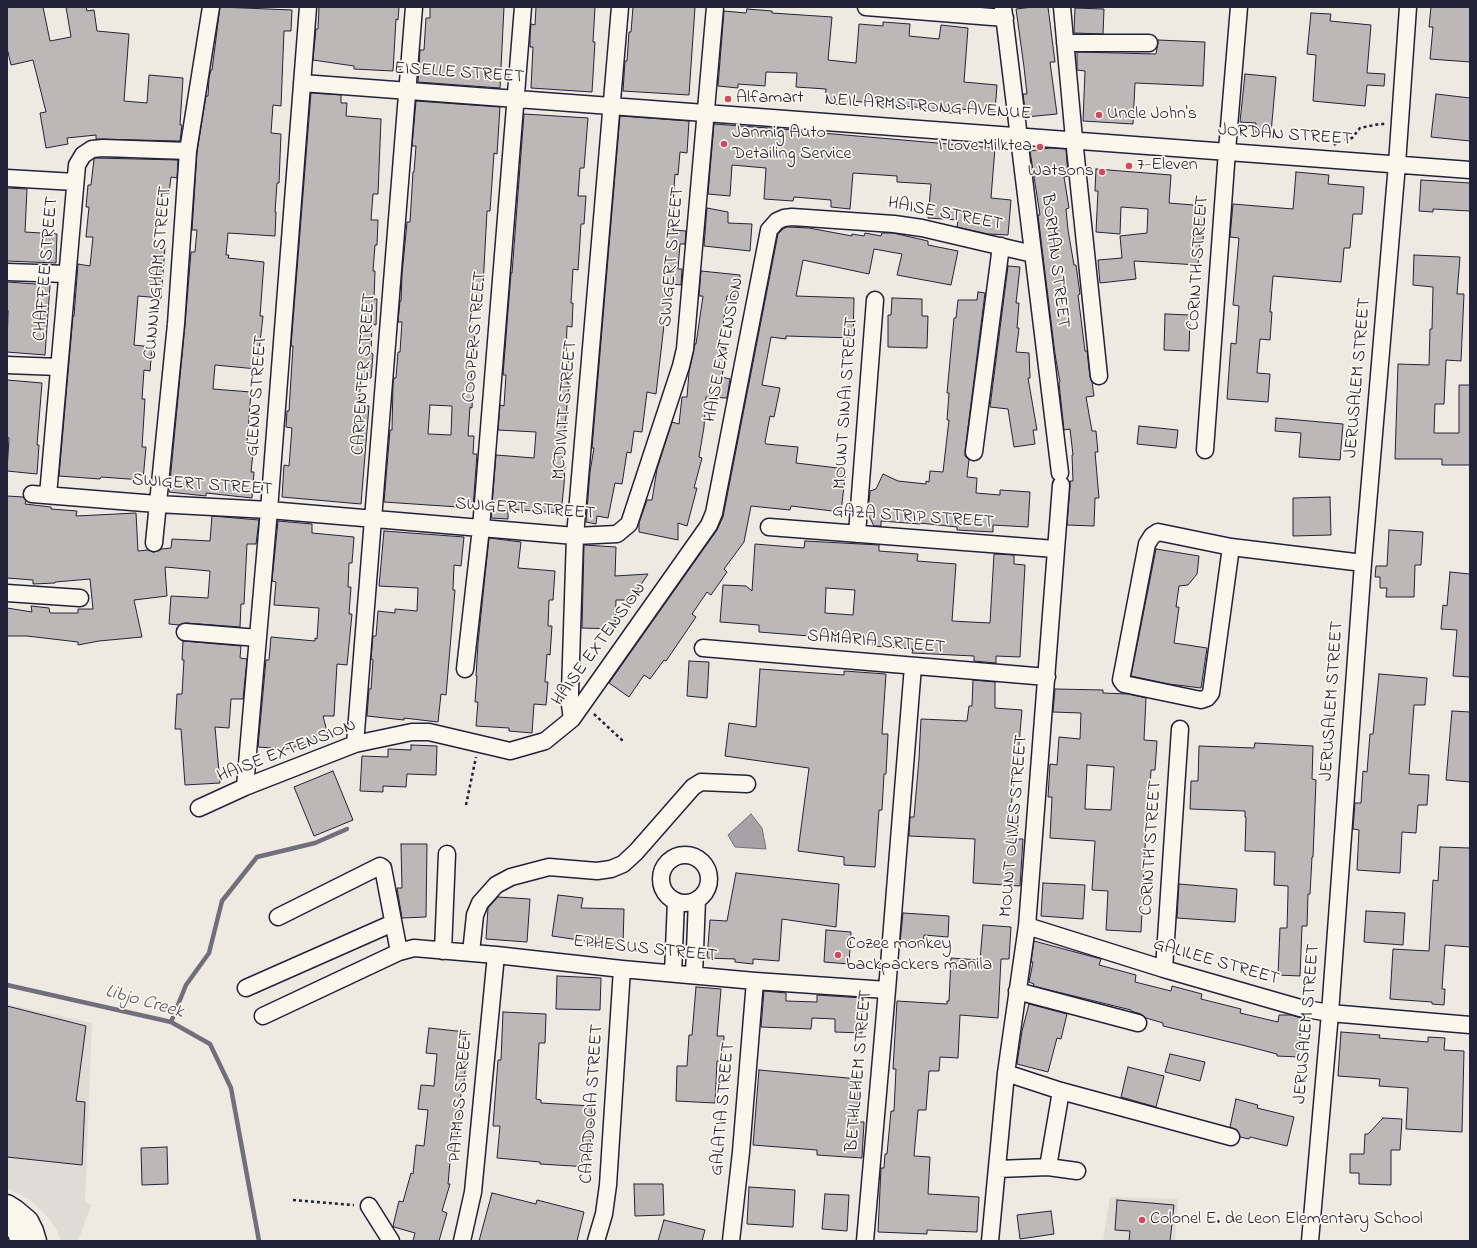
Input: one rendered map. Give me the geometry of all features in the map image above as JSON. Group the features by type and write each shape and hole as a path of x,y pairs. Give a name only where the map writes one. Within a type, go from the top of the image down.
{"main road":[{"path":"7,1205 28,1221 34,1231 36,1241"},
{"path":"7,1221 18,1232 21,1241"}],"street":[{"name":"CUNNINGHAM STREET","path":"154,544 176,324 188,151 212,7"},
{"name":"GLENN STREET","path":"245,788 269,510 308,7"},
{"name":"CARPENTER STREET","path":"355,744 414,7"},
{"name":"COOPER STREET","path":"465,669 481,528 523,7"},
{"path":"613,105 620,7"},
{"name":"SWIGERT STREET","path":"32,494 157,504 269,510 575,536 617,534 629,524 681,366 685,349 715,7"},
{"path":"866,7 1004,13"},
{"path":"1062,7 1074,139 1100,376"},
{"name":"CORINTH STREET","path":"1205,450 1227,152 1240,7"},
{"name":"JERUSALEM STREET","path":"1310,1241 1330,1013 1363,563 1397,164 1408,7"},
{"name":"BORMAN STREET","path":"1004,13 1060,479"},
{"path":"1065,43 1149,43"},
{"name":"EISELLE STREET","path":"302,83 613,105"},
{"name":"NEIL ARMSTRONG AVENUE","path":"613,105 1074,139"},
{"name":"MCDIVITT STREET","path":"572,719 570,692 575,536 613,105"},
{"name":"JORDAN STREET","path":"1074,139 1470,170"},
{"name":"CHAFFEE STREET","path":"48,495 77,165 83,154 92,149 103,148 188,151"},
{"path":"7,178 75,182"},
{"name":"HAISE STREET","path":"777,221 792,217 894,224 922,228 1033,254"},
{"name":"HAISE EXTENSION","path":"199,808 355,744 412,732 429,732 510,751 545,741 572,719 703,536 714,513 769,230 777,221"},
{"path":"974,452 1001,246"},
{"path":"7,272 67,274"},
{"name":"MOUNT SINAI STREET","path":"857,534 875,300"},
{"path":"7,365 59,367"},
{"name":"MOUNT OLIVES STREET","path":"990,1241 1006,1073 1027,926 1060,479"},
{"name":"GAZA STRIP STREET","path":"769,527 1055,549"},
{"path":"1231,547 1212,693 1201,700 1122,682 1121,680 1147,544 1152,536 1158,532 1231,547 1363,563"},
{"path":"7,593 80,598"},
{"path":"185,632 258,638"},
{"name":"SAMARIA SRTEET","path":"703,648 1046,677"},
{"name":"BETHLEHEM STREET","path":"865,1241 913,666"},
{"name":"CORINTH STREET","path":"1164,969 1180,728"},
{"path":"471,953 475,915 480,903 496,885 511,877 549,867 597,871 611,869 623,864 636,852 693,787 701,782 747,784"},
{"path":"443,951 446,854"},
{"path":"679,855 694,856 701,860 706,866 709,881 703,895 697,900 683,903 669,897 664,891 661,884 661,876 663,869 672,858 679,855"},
{"path":"278,917 380,866 383,868 399,952"},
{"path":"694,975 697,900"},
{"path":"672,973 676,901"},
{"path":"246,988 393,923"},
{"name":"GALILEE STREET","path":"1027,926 1164,969 1300,1008 1330,1013 1470,1025"},
{"name":"EPHESUS STREET","path":"263,1016 399,952 414,948 496,955 622,969 887,990"},
{"name":"PATMOS STREET","path":"462,1241 474,1192 496,955"},
{"name":"CAPADOCIA STREET","path":"596,1241 604,1214 608,1185 622,969"},
{"name":"GALATIA STREET","path":"731,1241 741,1152 755,980"},
{"path":"1018,991 1138,1023"},
{"path":"1006,1073 1062,1091 1231,1137"},
{"path":"1048,1167 1062,1091"},
{"path":"998,1169 1048,1167 1077,1171"},
{"path":"369,1206 390,1241"}],"path":[{"path":"1321,158 1338,142 1352,138 1360,128 1379,124 1400,125"},
{"path":"572,719 591,711 623,741"},
{"path":"466,805 479,743"},
{"path":"293,1200 369,1206"}],"shaded area":[{"path":"751,814 762,828 766,849 735,847 728,835"},
{"path":"7,1004 92,1023 85,1201 91,1205 78,1241 61,1241 57,1230 48,1217 30,1200 7,1188"},
{"name":"Colonel E. de Leon Elementary School","path":"1110,1197 1178,1199 1175,1241 1103,1241"}],"building":[{"path":"7,7 43,7 50,41 71,37 66,7 86,7 87,11 94,10 97,31 129,34 124,101 147,103 149,75 183,78 180,125 182,125 180,141 96,139 96,135 67,138 68,144 46,148 40,113 46,112 33,60 11,65 7,48"},
{"path":"220,7 292,10 291,31 284,31 281,106 273,105 271,133 281,134 279,183 277,183 275,212 275,236 228,233 226,255 229,255 228,258 264,262 260,316 263,316 257,369 215,365 213,389 251,392 247,443 254,444 251,472 254,472 252,498 206,493 206,496 169,492 191,252 195,252 197,230 192,230 197,152 206,96 208,96 209,78 212,70"},
{"path":"319,7 399,7 398,20 396,19 393,71 354,69 354,66 313,60 316,29 318,29"},
{"path":"430,7 504,7 500,88 418,82 420,50 424,50 426,18 430,18"},
{"path":"536,7 595,7 593,42 595,42 592,92 531,88 533,47 530,47 530,36 531,24 535,25"},
{"path":"633,7 695,7 689,95 623,91 625,61 627,61 629,32 631,32"},
{"path":"1048,7 1055,62 1050,62 1057,114 1026,117 1023,94 1027,94 1016,9"},
{"path":"1431,7 1470,7 1470,62 1430,59 1433,27 1429,27"},
{"path":"1075,8 1104,9 1103,34 1074,33"},
{"path":"747,9 772,11 772,13 832,17 828,60 856,63 859,24 883,26 883,22 910,24 909,36 939,39 941,25 968,28 964,82 997,85 995,112 960,109 960,114 934,111 935,109 852,101 851,106 825,103 826,89 796,87 797,73 766,72 765,86 738,84 738,88 718,86 724,11 746,13"},
{"path":"1311,13 1331,14 1330,21 1371,25 1367,73 1385,74 1384,86 1367,85 1365,106 1313,101 1316,55 1307,54"},
{"path":"1158,40 1205,42 1203,86 1135,83 1133,124 1083,121 1085,71 1077,70 1077,52 1156,54"},
{"path":"1245,74 1276,77 1271,133 1255,132 1256,123 1240,122"},
{"path":"311,93 341,95 341,103 347,103 346,116 381,119 378,194 373,194 371,220 378,220 377,245 375,245 373,271 375,271 374,299 377,299 376,325 372,324 371,353 373,354 371,378 361,377 359,405 369,406 361,504 282,497 284,465 289,466 292,428 286,427 287,411 289,411 293,346 291,346"},
{"path":"1436,94 1470,98 1470,141 1431,137"},
{"path":"416,101 500,107 497,154 494,153 490,211 487,211 482,305 473,304 471,331 475,331 471,382 473,382 472,408 470,407 468,436 474,436 473,454 477,454 473,508 384,502 390,430 392,430 393,384 394,378 396,378 398,352 400,352 402,322 398,322 407,222 410,222 416,146 412,146","holes":["430,405 452,406 451,435 428,434"]},
{"path":"524,114 588,118 584,168 580,168 578,196 586,196 584,224 581,224 578,270 573,269 571,303 573,303 572,327 567,326 566,354 569,354 567,383 569,383 562,461 565,462 564,485 561,513 508,509 508,519 491,518 496,455 534,458 536,432 498,430 500,405 504,406 506,375 503,375"},
{"path":"620,116 689,121 687,153 680,152 678,175 675,174 673,203 675,203 673,230 686,231 685,244 680,244 678,269 682,269 681,285 672,284 670,308 666,308 656,394 647,392 642,432 634,431 631,453 627,452 622,484 615,483 608,518 597,516 596,524 586,522 590,472 594,448 592,448"},
{"path":"714,124 795,130 794,133 822,135 822,133 995,148 991,198 1011,200 1008,235 988,234 957,227 958,220 928,218 931,184 897,182 897,176 853,173 850,209 831,207 831,200 794,197 793,201 764,199 766,168 732,165 730,196 708,194"},
{"path":"1050,148 1066,149 1068,176 1064,177 1069,208 1066,209 1068,230 1074,265 1076,265 1085,351 1087,351 1094,396 1086,397 1092,431 1096,431 1098,452 1095,452 1099,498 1095,498 1094,526 1067,525 1070,481 1073,481 1073,455 1070,429 1064,430 1060,382 1055,354 1038,215 1040,215 1030,151"},
{"path":"95,158 178,160 177,178 171,177 169,193 162,193 159,218 157,218 155,246 165,247 161,298 138,296 134,345 152,347 150,371 144,370 142,399 145,399 142,447 146,447 143,480 59,476 78,264 90,266 93,237 86,237 89,207 86,207 88,185 91,185"},
{"path":"1096,169 1171,175 1169,203 1205,206 1203,241 1200,241 1198,265 1134,261 1136,279 1100,283 1098,260 1122,258 1120,236 1147,233 1148,209 1121,207 1120,234 1096,232 1098,191 1095,191"},
{"path":"1296,172 1329,175 1328,184 1364,187 1362,214 1353,214 1350,248 1344,248 1341,282 1273,276 1270,312 1272,312 1270,340 1260,339 1257,373 1270,374 1268,402 1227,399 1231,343 1236,344 1239,306 1233,305 1239,238 1230,237 1233,204 1293,209"},
{"path":"1421,180 1470,183 1470,211 1433,209 1433,212 1419,211"},
{"path":"7,188 27,189 25,232 57,234 56,263 7,261"},
{"path":"707,208 728,212 728,223 752,224 750,251 704,246"},
{"path":"787,227 809,228 852,236 852,234 864,236 865,233 881,236 882,233 893,233 928,241 928,245 958,251 951,285 897,275 902,254 874,249 869,274 803,260 796,296 854,298 853,338 786,336 786,339 771,337 762,385 780,388 774,417 770,416 765,442 766,444 798,447 796,463 846,469 841,512 791,506 790,510 751,506 744,542 724,569 727,572 711,595 707,592 692,614 696,617 666,661 664,660 650,679 644,675 629,697 609,683 717,530 723,517 778,234"},
{"path":"1414,255 1460,257 1457,294 1464,294 1461,361 1446,360 1444,404 1435,404 1434,433 1459,433 1459,385 1470,385 1470,465 1442,465 1442,459 1395,459 1398,364 1429,365 1433,287 1413,285"},
{"path":"1008,266 1020,267 1016,303 1019,303 1017,328 1019,328 1016,352 1029,353 1030,378 1028,378 1037,430 1033,430 1035,444 1014,447 1008,409 990,407"},
{"path":"701,271 740,275 738,297 727,296 720,347 726,348 722,377 730,379 727,398 706,397 704,427 699,457 702,458 694,488 697,488 687,526 678,523 678,540 639,532 639,523 647,500 652,500 657,469 672,422 679,424 682,397 687,397 689,372 696,344 703,296 699,296"},
{"path":"7,282 50,285 45,355 7,352"},
{"path":"978,292 985,293 965,451 965,456 969,460 967,477 977,478 976,493 1000,495 1000,490 1030,492 1028,527 993,525 993,532 957,530 957,527 920,523 881,521 881,526 874,526 868,514 870,491 876,489 883,474 898,481 926,484 926,481 929,482 930,471 943,472 949,420 947,420 949,393 947,393 954,318 956,318 958,300 977,300"},
{"path":"892,298 922,299 922,316 928,316 927,348 888,347 888,315 891,315"},
{"path":"1165,314 1190,315 1189,351 1164,350"},
{"path":"7,380 42,383 37,445 39,445 37,474 7,471 9,438 7,437"},
{"path":"1276,418 1343,424 1340,460 1299,457 1301,433 1275,431"},
{"path":"1139,426 1178,430 1176,448 1137,444"},
{"path":"7,496 23,497 26,501 25,504 51,507 51,509 77,511 76,516 136,513 138,551 148,550 153,552 171,548 172,539 210,541 212,516 259,520 256,544 247,544 244,604 241,604 240,627 186,623 179,625 169,624 171,596 208,598 210,571 165,567 167,596 134,600 142,637 99,641 78,645 78,642 27,636 7,636 7,608 32,612 31,606 49,608 50,613 78,613 78,609 93,609 90,579 33,584 33,580 7,578"},
{"path":"1330,497 1331,535 1293,536 1293,498"},
{"path":"278,521 312,524 312,533 354,537 352,563 349,563 348,587 351,587 349,614 352,614 347,665 337,664 334,716 323,716 329,739 286,749 258,747 266,660 269,660 271,637 315,641 315,638 317,639 319,608 274,605 276,582 272,581"},
{"path":"1389,530 1423,532 1421,565 1415,565 1414,597 1386,597 1387,588 1380,588 1380,577 1375,577 1376,566 1387,566"},
{"path":"384,531 464,537 461,566 454,565 453,590 455,590 446,695 441,694 438,722 367,716 369,689 371,689 373,636 376,636 378,611 395,613 395,609 417,611 418,588 379,586"},
{"path":"489,538 521,542 518,568 555,571 553,600 549,600 548,626 552,626 550,655 547,654 545,682 548,682 546,705 534,704 532,733 509,731 509,728 476,726 478,702 475,702 478,643"},
{"path":"805,541 879,545 879,551 918,554 917,561 956,564 952,621 990,623 994,554 1014,555 1014,564 1025,565 1020,657 996,656 996,663 974,661 974,656 912,653 913,649 873,646 873,639 849,637 849,642 835,641 835,638 759,632 759,625 720,622 723,585 746,586 752,591 755,544 804,548","holes":["826,588 855,590 853,615 825,613"]},
{"path":"584,545 616,547 615,576 648,574 631,600 616,600 615,629 582,628"},
{"path":"1156,549 1199,556 1197,574 1188,585 1179,586 1176,607 1179,607 1174,643 1207,648 1201,688 1169,684 1131,676"},
{"path":"1450,572 1470,574 1470,677 1453,676 1457,630 1441,629 1443,605 1447,606"},
{"path":"183,641 241,646 240,658 247,659 243,699 231,699 229,728 215,727 220,783 185,785 181,729 175,729 177,694 182,694 184,660 182,660"},
{"path":"689,661 709,662 707,698 687,696"},
{"path":"760,669 844,675 844,671 886,674 882,734 888,734 886,774 884,774 882,810 879,810 875,867 844,865 844,857 798,851 809,768 725,756 729,723 756,727"},
{"path":"1379,674 1427,678 1425,705 1414,705 1409,774 1429,775 1427,805 1418,805 1416,833 1402,832 1400,873 1357,870 1359,830 1353,829 1355,803 1361,803 1363,771 1367,772 1370,734 1373,734"},
{"path":"973,680 995,682 995,708 1022,710 1017,766 1015,766 1011,809 1019,809 1017,839 1023,839 1020,886 973,883 975,839 909,836 910,817 914,817 921,719 967,721 969,706 972,706"},
{"path":"1055,689 1103,690 1103,693 1128,694 1146,698 1144,740 1157,741 1155,770 1151,770 1149,807 1147,807 1141,932 1106,930 1108,891 1092,890 1095,841 1050,838 1052,797 1048,797 1050,764 1057,765 1059,737 1080,739 1081,713 1053,712","holes":["1087,765 1114,767 1111,810 1085,809"]},
{"path":"1452,711 1470,712 1470,782 1446,780"},
{"path":"1255,743 1313,746 1312,779 1316,780 1313,857 1310,894 1308,894 1307,926 1302,926 1300,976 1278,975 1280,928 1287,928 1288,886 1274,885 1275,852 1245,851 1245,811 1190,809 1191,781 1198,781 1199,746 1254,748"},
{"path":"411,745 437,746 436,775 407,774 406,787 383,786 383,792 360,791 362,756 388,757 388,749 411,750"},
{"path":"333,771 353,820 314,836 294,787"},
{"path":"401,844 427,844 426,917 402,918 397,888 402,888"},
{"path":"1440,847 1470,848 1470,947 1445,945 1442,989 1445,989 1444,1005 1432,1004 1432,1002 1390,999 1393,949 1429,951 1433,880 1438,881"},
{"path":"736,873 839,884 836,927 782,919 779,961 753,959 753,964 735,962 735,959 707,958 710,920 727,921"},
{"path":"1043,883 1085,885 1083,919 1041,916"},
{"path":"1179,884 1237,889 1235,922 1177,918"},
{"path":"558,895 583,898 581,908 624,909 623,946 586,945 586,941 552,936"},
{"path":"498,897 530,899 527,942 486,939 488,908"},
{"path":"1366,911 1405,913 1403,945 1364,942"},
{"path":"903,913 949,916 948,937 924,935 923,944 900,943"},
{"path":"983,925 1011,927 1009,959 1001,959 998,1018 960,1015 958,1058 940,1057 939,1071 929,1071 926,1110 918,1110 914,1156 930,1157 928,1194 979,1197 977,1232 927,1230 927,1234 878,1232 881,1168 884,1168 885,1154 887,1154 891,1111 894,1111 896,1069 893,1069 897,1001 947,1004 947,1001 949,1001 951,958 980,960"},
{"path":"826,930 851,932 849,964 824,962"},
{"path":"1034,941 1101,959 1099,965 1136,975 1135,982 1171,991 1172,986 1202,994 1201,999 1241,1009 1240,1013 1278,1022 1279,1015 1291,1015 1301,1018 1299,1057 1277,1056 1277,1054 1163,1026 1163,1023 1146,1018 1131,1010 1033,986 1034,984 1029,982 1033,962 1031,962"},
{"path":"557,976 601,978 600,1010 556,1009"},
{"path":"696,987 721,989 717,1036 724,1036 723,1061 717,1061 715,1103 676,1101 677,1066 687,1066 689,1035 692,1035"},
{"path":"764,991 786,993 786,1001 817,1002 817,995 863,998 862,1033 835,1032 835,1019 812,1018 811,1029 761,1027"},
{"path":"1029,1004 1067,1014 1061,1039 1057,1038 1048,1072 1017,1064 1022,1031"},
{"path":"7,1006 86,1026 76,1101 85,1102 82,1165 7,1157"},
{"path":"503,1012 546,1014 545,1043 539,1043 536,1099 541,1100 541,1103 592,1106 589,1167 540,1164 540,1162 497,1158 500,1126 493,1126 498,1060 501,1060"},
{"path":"429,1028 466,1032 463,1061 466,1061 464,1082 462,1082 457,1139 452,1139 448,1184 450,1184 442,1211 447,1213 439,1241 413,1241 415,1233 393,1226 399,1201 403,1202 411,1173 413,1174 416,1145 424,1146 428,1110 418,1109 421,1085 434,1086 437,1054 426,1053"},
{"path":"1341,1032 1380,1035 1379,1038 1428,1042 1428,1037 1445,1038 1444,1050 1464,1051 1462,1132 1406,1129 1408,1088 1379,1086 1380,1079 1338,1076"},
{"path":"1170,1054 1205,1062 1200,1081 1165,1072"},
{"path":"1128,1067 1164,1076 1156,1107 1121,1097"},
{"path":"759,1070 859,1079 856,1122 864,1122 862,1158 817,1155 817,1150 753,1145"},
{"path":"1236,1099 1258,1105 1257,1108 1294,1117 1287,1146 1250,1137 1249,1139 1240,1137 1237,1130 1230,1127"},
{"path":"1383,1118 1402,1119 1400,1150 1391,1150 1391,1185 1359,1184 1359,1173 1350,1173 1350,1154 1364,1154 1365,1134 1368,1134"},
{"path":"167,1147 168,1184 142,1185 141,1148"},
{"path":"634,1184 663,1184 664,1215 635,1216"},
{"path":"749,1187 795,1190 793,1227 747,1224"},
{"path":"492,1193 536,1204 537,1200 584,1212 577,1241 479,1241"},
{"path":"825,1194 849,1195 847,1231 822,1229"},
{"name":"Colonel E. de Leon Elementary School","path":"1117,1200 1174,1205 1170,1241 1129,1241 1130,1231 1115,1230"},
{"path":"1051,1211 1054,1234 1020,1239 1017,1215"},
{"path":"664,1220 705,1230 702,1241 658,1241"}],"waterway":[{"path":"171,1022 186,985 209,953 222,901 257,857 315,843 347,829"},
{"name":"Libjo Creek","path":"7,985 171,1022 210,1044 231,1088 259,1241"}],"place":[{"name":"Alfamart","path":"728,99"},
{"name":"Uncle John's","path":"1099,115"},
{"name":"Janmig Auto Detailing Service","path":"724,144"},
{"name":"I Love Milktea","path":"1040,147"},
{"name":"7-Eleven","path":"1129,166"},
{"name":"Watsons","path":"1102,172"},
{"name":"Cozee monkey backpackers manila","path":"838,955"},
{"name":"Colonel E. de Leon Elementary School","path":"1142,1220"}]}
